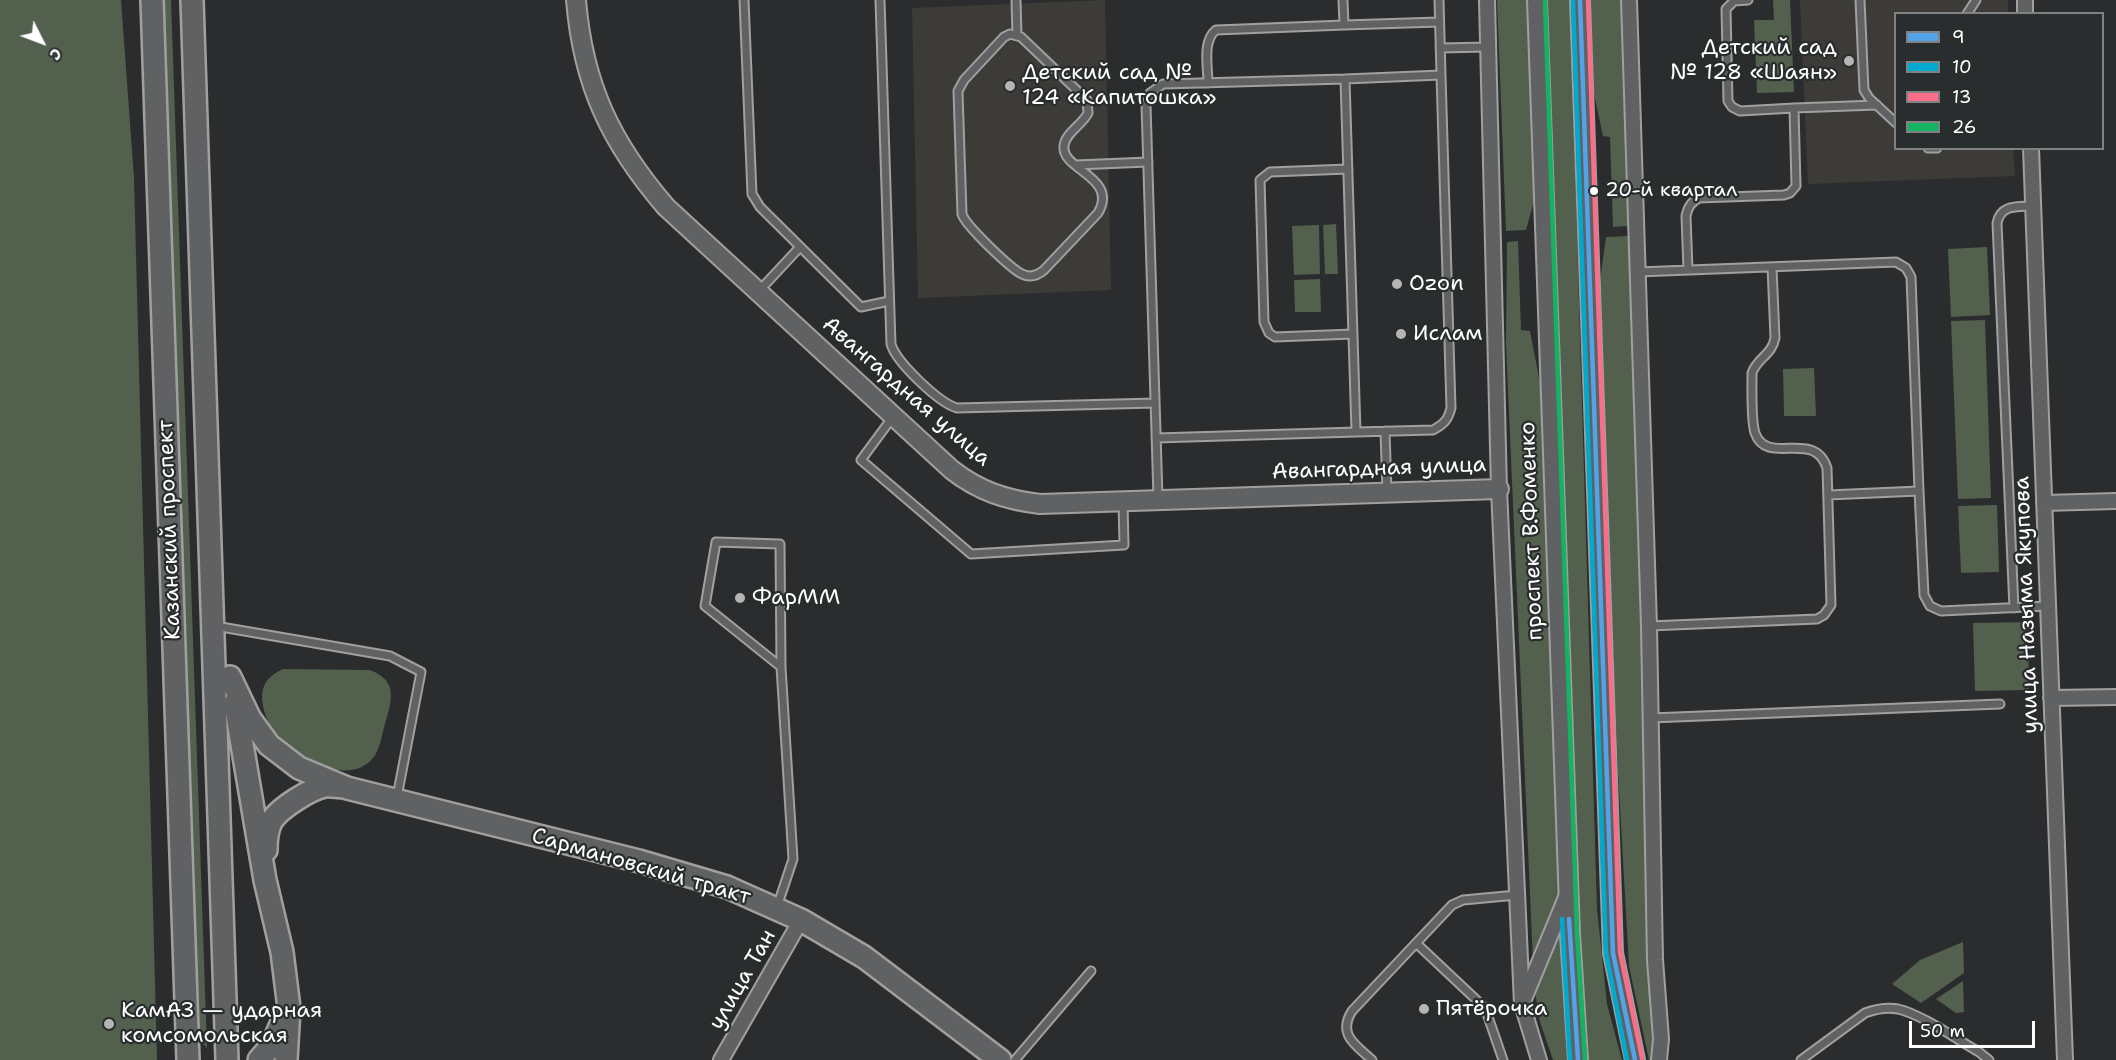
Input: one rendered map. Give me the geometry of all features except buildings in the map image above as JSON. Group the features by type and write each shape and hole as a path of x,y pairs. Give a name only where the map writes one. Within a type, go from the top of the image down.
{"main road":[{"name":"Казанский проспект","path":"152,0 188,1060"},
{"name":"Казанский проспект","path":"192,0 227,1060"},
{"name":"Авангардная улица","path":"576,0 585,62 605,119 630,162 666,207 952,470 974,486 1013,501 1040,504 1499,489"},
{"name":"проспект В.Фоменко","path":"1537,0 1568,893 1578,1060"},
{"path":"1580,0 1613,953 1635,1060"},
{"path":"209,556 265,880 282,952 289,1008 286,1060"},
{"name":"Сармановский тракт","path":"230,677 250,719 269,744 299,768 347,788"},
{"name":"Сармановский тракт","path":"265,880 266,841 271,822 286,807 325,786 347,788 397,800 639,861 727,887 801,920 864,957 1000,1060"},
{"path":"186,1001 200,1060"},
{"path":"259,1060 272,1045 289,1008"}],"street":[{"path":"1487,0 1499,489 1522,1004 1539,1060"},
{"path":"1629,0 1649,626 1655,960 1661,1039 1659,1060"},
{"name":"улица Назыма Якупова","path":"2031,150 2065,1060"},
{"path":"2044,503 2116,501"},
{"path":"2052,698 2116,697"},
{"path":"1522,1004 1568,893"},
{"name":"улица Тан","path":"721,1060 801,920"}],"lane":[{"path":"744,0 752,194 760,207 861,307 889,301"},
{"path":"880,0 891,344 900,362 932,392 951,406 962,409 1155,403"},
{"path":"1016,0 1017,35"},
{"path":"1343,0 1344,25"},
{"path":"1156,438 1433,430 1444,424 1449,417 1451,408 1439,0"},
{"path":"1748,0 1734,1 1726,9 1730,105 1740,111 1876,105"},
{"path":"1860,0 1864,90 1894,121"},
{"path":"1208,83 1207,43 1210,34 1216,30 1439,22"},
{"path":"1010,34 1017,35 1084,97 1088,104 1086,117 1067,137 1064,144 1066,155 1076,165 1098,186 1103,197 1101,207 1041,273 1029,276 1016,270 965,221 962,214 958,91 963,80 1004,37 1010,34"},
{"path":"1440,48 1488,46"},
{"path":"1158,500 1146,105 1150,93 1163,84 1441,75"},
{"path":"1345,79 1356,432"},
{"path":"1688,270 1686,216 1695,200 1784,195 1794,190 1797,180 1794,108"},
{"path":"1076,165 1148,162"},
{"path":"1348,169 1270,172 1260,180 1263,310 1265,329 1275,336 1353,334"},
{"path":"2014,608 1997,223 2001,212 2008,207 2033,206"},
{"path":"758,292 800,247"},
{"path":"1638,272 1896,262 1902,265 1911,277 1919,491 1926,601 1930,606 1941,611 2048,606"},
{"path":"1649,626 1816,619 1824,615 1832,600 1825,462 1816,452 1807,448 1775,449 1760,441 1754,431 1752,373 1755,365 1772,349 1775,338 1772,267"},
{"path":"893,416 861,460 971,554 1124,544 1123,501"},
{"path":"1385,431 1387,492"},
{"path":"1828,495 1919,491"},
{"path":"776,909 793,859 781,666 780,544 716,542 705,606 781,666"},
{"path":"221,627 390,656 421,672 397,800"},
{"path":"1651,718 2000,704"},
{"path":"1372,1060 1350,1040 1346,1026 1348,1018 1448,908 1466,900 1517,896"},
{"path":"1416,943 1485,1008 1503,1060"},
{"path":"1015,1060 1091,971"},
{"path":"1801,1060 1865,1012 1891,1008 1910,1013 1989,1060"}],"shaded area":[{"name":"Детский сад № 124 «Капитошка»","path":"1105,0 1111,290 918,298 912,8"},
{"name":"Детский сад № 128 «Шаян»","path":"1800,0 2008,0 2008,12 1894,12 1894,150 2013,150 2015,176 1808,184"}],"green space":[{"path":"0,0 121,0 134,178 157,1060 0,1060"},
{"path":"164,0 171,0 207,1048 198,1032"},
{"path":"1497,0 1528,0 1536,194 1526,230 1506,231"},
{"path":"1547,0 1570,0 1597,909 1607,1004 1622,1060 1584,1060 1576,953"},
{"path":"1590,0 1622,0 1629,226 1613,227 1610,137 1603,136 1593,89"},
{"path":"1773,0 1790,0 1794,92 1757,93 1754,20 1774,20"},
{"path":"1336,224 1338,274 1325,274 1323,225"},
{"path":"1319,225 1320,274 1294,275 1292,226"},
{"path":"1630,236 1651,885 1652,1060 1649,1060 1629,966 1618,772 1599,288 1606,237"},
{"path":"1518,241 1521,330 1530,331 1540,383 1568,1060 1553,1060 1540,1022 1534,986 1506,344 1507,242"},
{"path":"1987,247 1990,315 1951,317 1948,249"},
{"path":"1320,279 1321,312 1295,312 1294,280"},
{"path":"1985,320 1991,498 1958,499 1951,321"},
{"path":"1814,368 1816,416 1784,416 1783,369"},
{"path":"1997,505 1999,572 1961,573 1958,506"},
{"path":"2028,622 2029,690 1975,691 1973,623"},
{"path":"283,669 370,670 379,674 389,684 391,701 379,746 373,758 356,769 336,770 306,758 282,739 266,717 262,696 267,680"},
{"path":"1963,942 1964,973 1921,1003 1892,984 1920,960"},
{"path":"1963,981 1964,1012 1956,1013 1936,999"}],"transit line":[{"name":"26","path":"1545,0 1577,934 1585,1060"},
{"name":"10","path":"1573,0 1606,953 1627,1060"},
{"name":"9","path":"1580,0 1613,953 1635,1060"},
{"name":"13","path":"1588,0 1620,952 1642,1058"},
{"name":"10","path":"1562,919 1570,1060"},
{"name":"9","path":"1569,919 1578,1060"}],"place":[{"name":"Детский сад № 128 «Шаян»","path":"1849,61"},
{"name":"Детский сад № 124 «Капитошка»","path":"1010,86"},
{"name":"20-й квартал","path":"1594,191"},
{"name":"Ozon","path":"1397,284"},
{"name":"Ислам","path":"1401,334"},
{"name":"ФарММ","path":"740,598"},
{"name":"Пятёрочка","path":"1424,1009"},
{"name":"КамАЗ — ударная комсомольская","path":"109,1024"}]}
